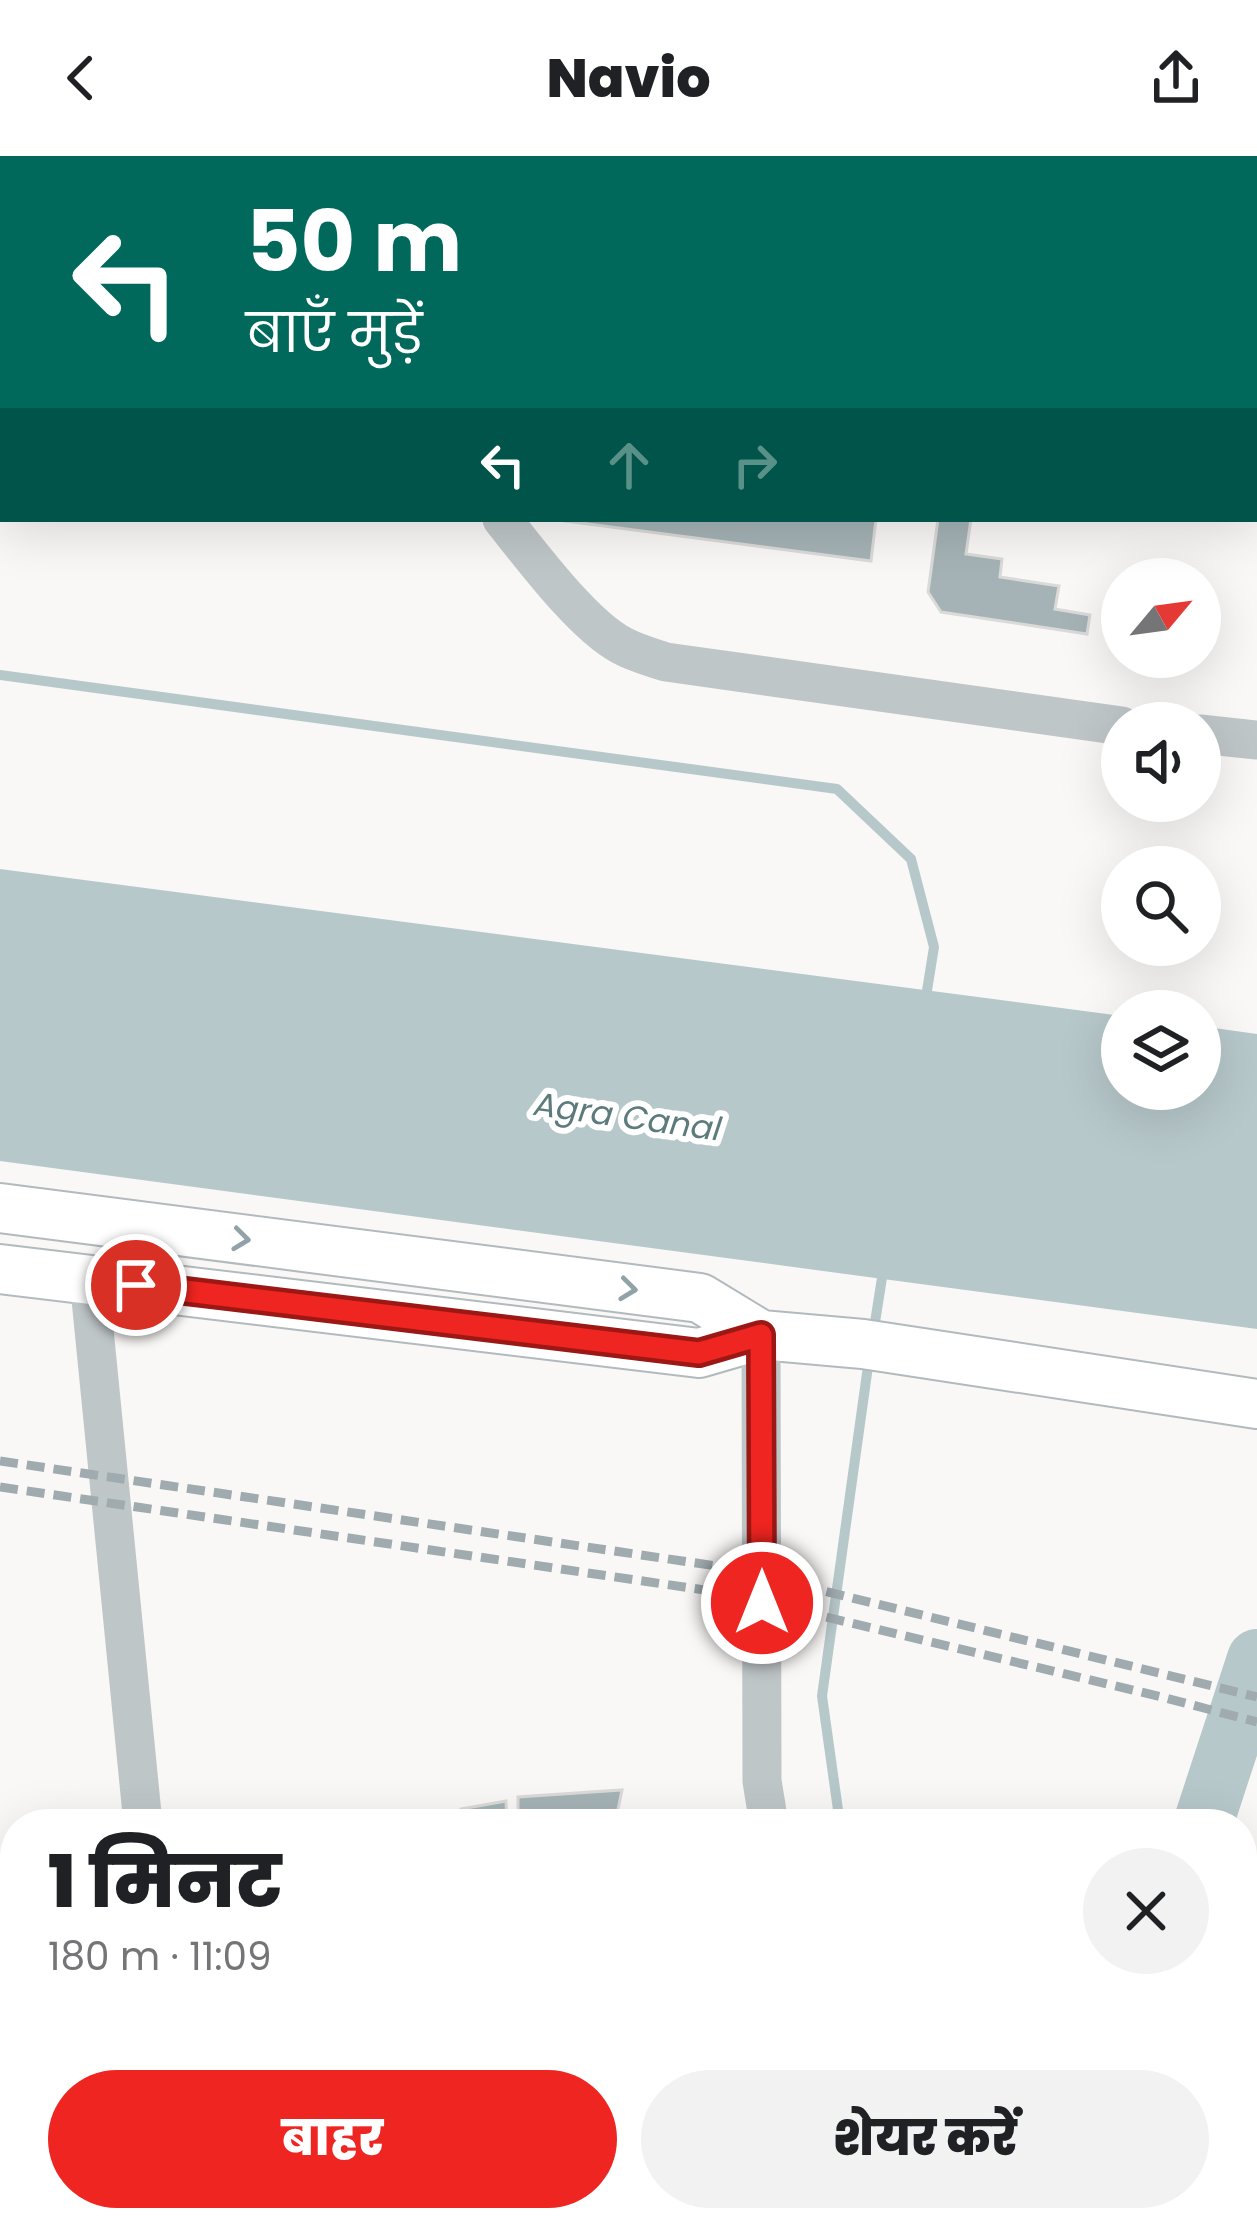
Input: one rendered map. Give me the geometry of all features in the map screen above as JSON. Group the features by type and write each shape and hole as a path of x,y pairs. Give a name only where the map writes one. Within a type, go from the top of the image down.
{"main road":[{"path":"0,1208 700,1298 761,1335"},
{"path":"0,1269 699,1353 761,1335 862,1344 1257,1404"}],"street":[{"path":"504,522 596,626 617,643 666,662 1101,723"},
{"path":"1221,736 1257,740"},
{"path":"89,1279 142,1809"},
{"path":"761,1335 762,1781 767,1809"}],"water":[{"name":"Agra Canal","path":"0,869 1101,1013 1101,1110 1221,1110 1221,1029 1257,1034 1257,1329 0,1161"}],"building":[{"path":"573,522 876,522 871,561"},
{"path":"938,522 971,522 966,554 1002,559 1000,577 1059,586 1055,609 1090,615 1087,634 941,612 928,592"},
{"path":"622,1790 618,1809 518,1809 518,1797"},
{"path":"506,1801 506,1809 461,1809"}],"waterway":[{"path":"0,675 837,789 911,859 934,947 925,1003"},
{"path":"873,1335 884,1265"},
{"path":"838,1809 822,1696 869,1359"},
{"path":"1208,1809 1257,1659"}],"railway":[{"path":"0,1461 730,1568 1257,1697"},
{"path":"0,1487 725,1593 1257,1722"}],"route":[{"path":"136,1285 699,1353 761,1335 762,1603"}]}
